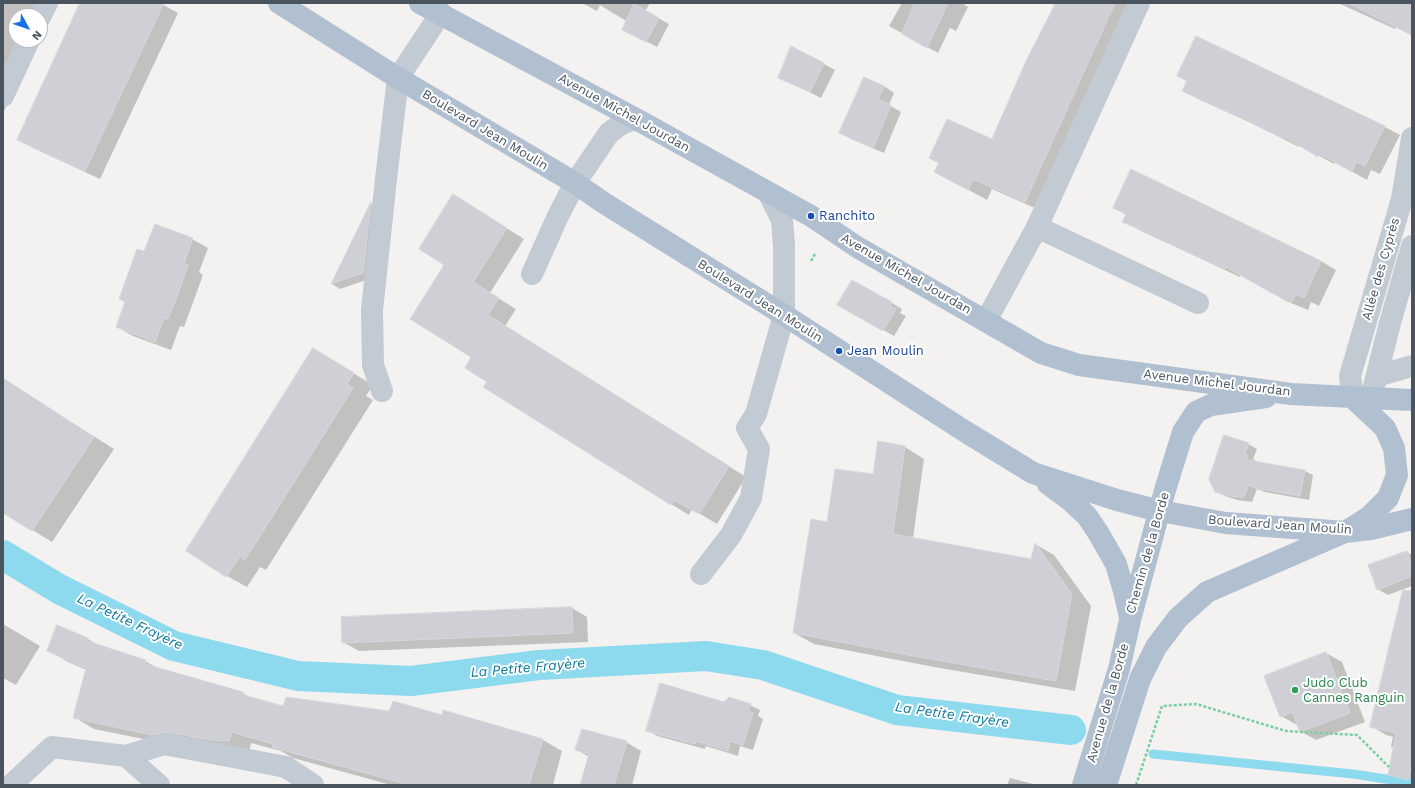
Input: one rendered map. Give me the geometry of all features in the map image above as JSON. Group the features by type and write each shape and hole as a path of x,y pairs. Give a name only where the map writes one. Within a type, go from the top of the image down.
{"main road":[{"name":"Boulevard Jean Moulin","path":"279,3 398,78 575,184 1033,473 1117,500 1160,511 1226,523 1345,532 1371,529 1412,519"},
{"name":"Avenue Michel Jourdan","path":"420,3 441,13 811,216 842,237 1041,353 1079,365 1291,394 1412,400"},
{"name":"Chemin de la Borde","path":"1130,620 1165,490 1183,432 1196,412 1211,405 1291,394"},
{"path":"1106,785 1140,679 1156,647 1178,618 1207,592 1345,532 1370,517 1388,498 1396,475 1394,448 1385,428 1362,398"},
{"name":"Chemin de la Borde","path":"1033,473 1071,501 1087,516 1099,534 1116,564 1124,591 1130,620"},
{"name":"Avenue de la Borde","path":"1084,785 1120,669 1130,620"}],"lane":[{"path":"986,321 1037,227 1139,3"},
{"path":"382,391 373,365 372,310 398,78 441,13"},
{"path":"3,96 25,48"},
{"path":"532,274 558,216 575,184 609,133 634,119"},
{"name":"Allée des Cyprès","path":"1362,398 1350,376 1407,203 1412,138"},
{"path":"701,574 731,535 752,498 759,449 747,428 756,414 784,315 784,245 782,220 769,194"},
{"path":"1037,227 1198,303"},
{"path":"1362,398 1377,376 1390,323 1412,246"},
{"path":"1377,376 1412,366"},
{"path":"11,785 52,747 126,756 164,744 286,767 313,785"},
{"path":"126,756 159,785"}],"path":[{"path":"810,264 815,252 834,248 842,237"},
{"path":"1136,785 1162,706 1196,704 1286,731 1357,735 1389,767"}],"building":[{"path":"80,3 164,3 85,171 17,140"},
{"path":"915,3 948,3 927,48 902,34"},
{"path":"1056,3 1115,3 1025,202 973,179 968,190 934,172 939,163 929,158 947,119 992,139 1026,61"},
{"path":"1348,3 1412,3 1412,35"},
{"path":"634,4 659,18 646,42 622,30"},
{"path":"1196,36 1385,126 1365,166 1356,162 1352,172 1320,154 1318,157 1285,137 1284,139 1253,124 1254,123 1182,91 1187,81 1177,76"},
{"path":"791,46 824,63 810,92 778,78"},
{"path":"864,77 884,86 878,99 891,105 873,148 839,133"},
{"path":"1131,169 1321,261 1304,298 1296,294 1292,302 1270,292 1226,267 1225,269 1157,238 1158,237 1122,222 1126,214 1113,208"},
{"path":"453,194 507,228 473,282 499,298 488,315 729,466 699,514 674,500 671,505 483,387 487,382 465,368 471,357 410,319 444,265 419,249"},
{"path":"371,202 363,273 331,284 352,241"},
{"path":"155,224 193,238 184,263 188,265 175,302 168,319 164,318 155,342 116,327 125,302 119,299 137,249 144,251"},
{"path":"852,280 892,302 890,306 896,309 883,331 837,305"},
{"path":"313,348 354,373 347,384 353,388 245,560 240,556 226,577 186,551"},
{"path":"3,378 94,437 32,531 3,513"},
{"path":"1224,435 1249,443 1245,454 1248,455 1247,460 1305,470 1300,496 1255,488 1249,485 1244,497 1228,496 1215,492 1209,479"},
{"path":"878,441 905,446 893,534 1031,559 1035,543 1072,594 1056,681 793,633 811,519 827,522 835,469 873,474"},
{"path":"1407,551 1412,567 1412,576 1377,590 1368,565"},
{"path":"1403,590 1412,591 1412,765 1408,780 1388,775 1396,733 1370,727"},
{"path":"572,607 573,633 342,643 341,617"},
{"path":"57,625 88,638 87,641 146,660 145,664 243,692 243,695 283,706 286,697 389,711 393,701 442,715 443,710 543,739 529,785 409,785 272,747 273,744 232,732 229,741 211,740 166,732 152,735 73,718 86,668 47,651"},
{"path":"1326,652 1350,713 1300,732 1292,712 1280,717 1264,676"},
{"path":"660,683 724,702 729,697 751,704 748,711 753,713 743,745 730,741 728,751 696,741 695,744 646,731"},
{"path":"582,729 627,741 614,785 580,785 589,754 575,750"}],"waterway":[{"name":"La Petite Frayère","path":"3,555 59,589 174,646 298,676 411,681 539,665 706,656 763,665 897,710 1071,730"},
{"name":"La Petite Frayère","path":"1153,754 1353,774 1412,783"}],"place":[{"name":"Ranchito","path":"811,216"},
{"name":"Jean Moulin","path":"839,351"},
{"name":"Judo Club Cannes Ranguin","path":"1295,690"}]}
